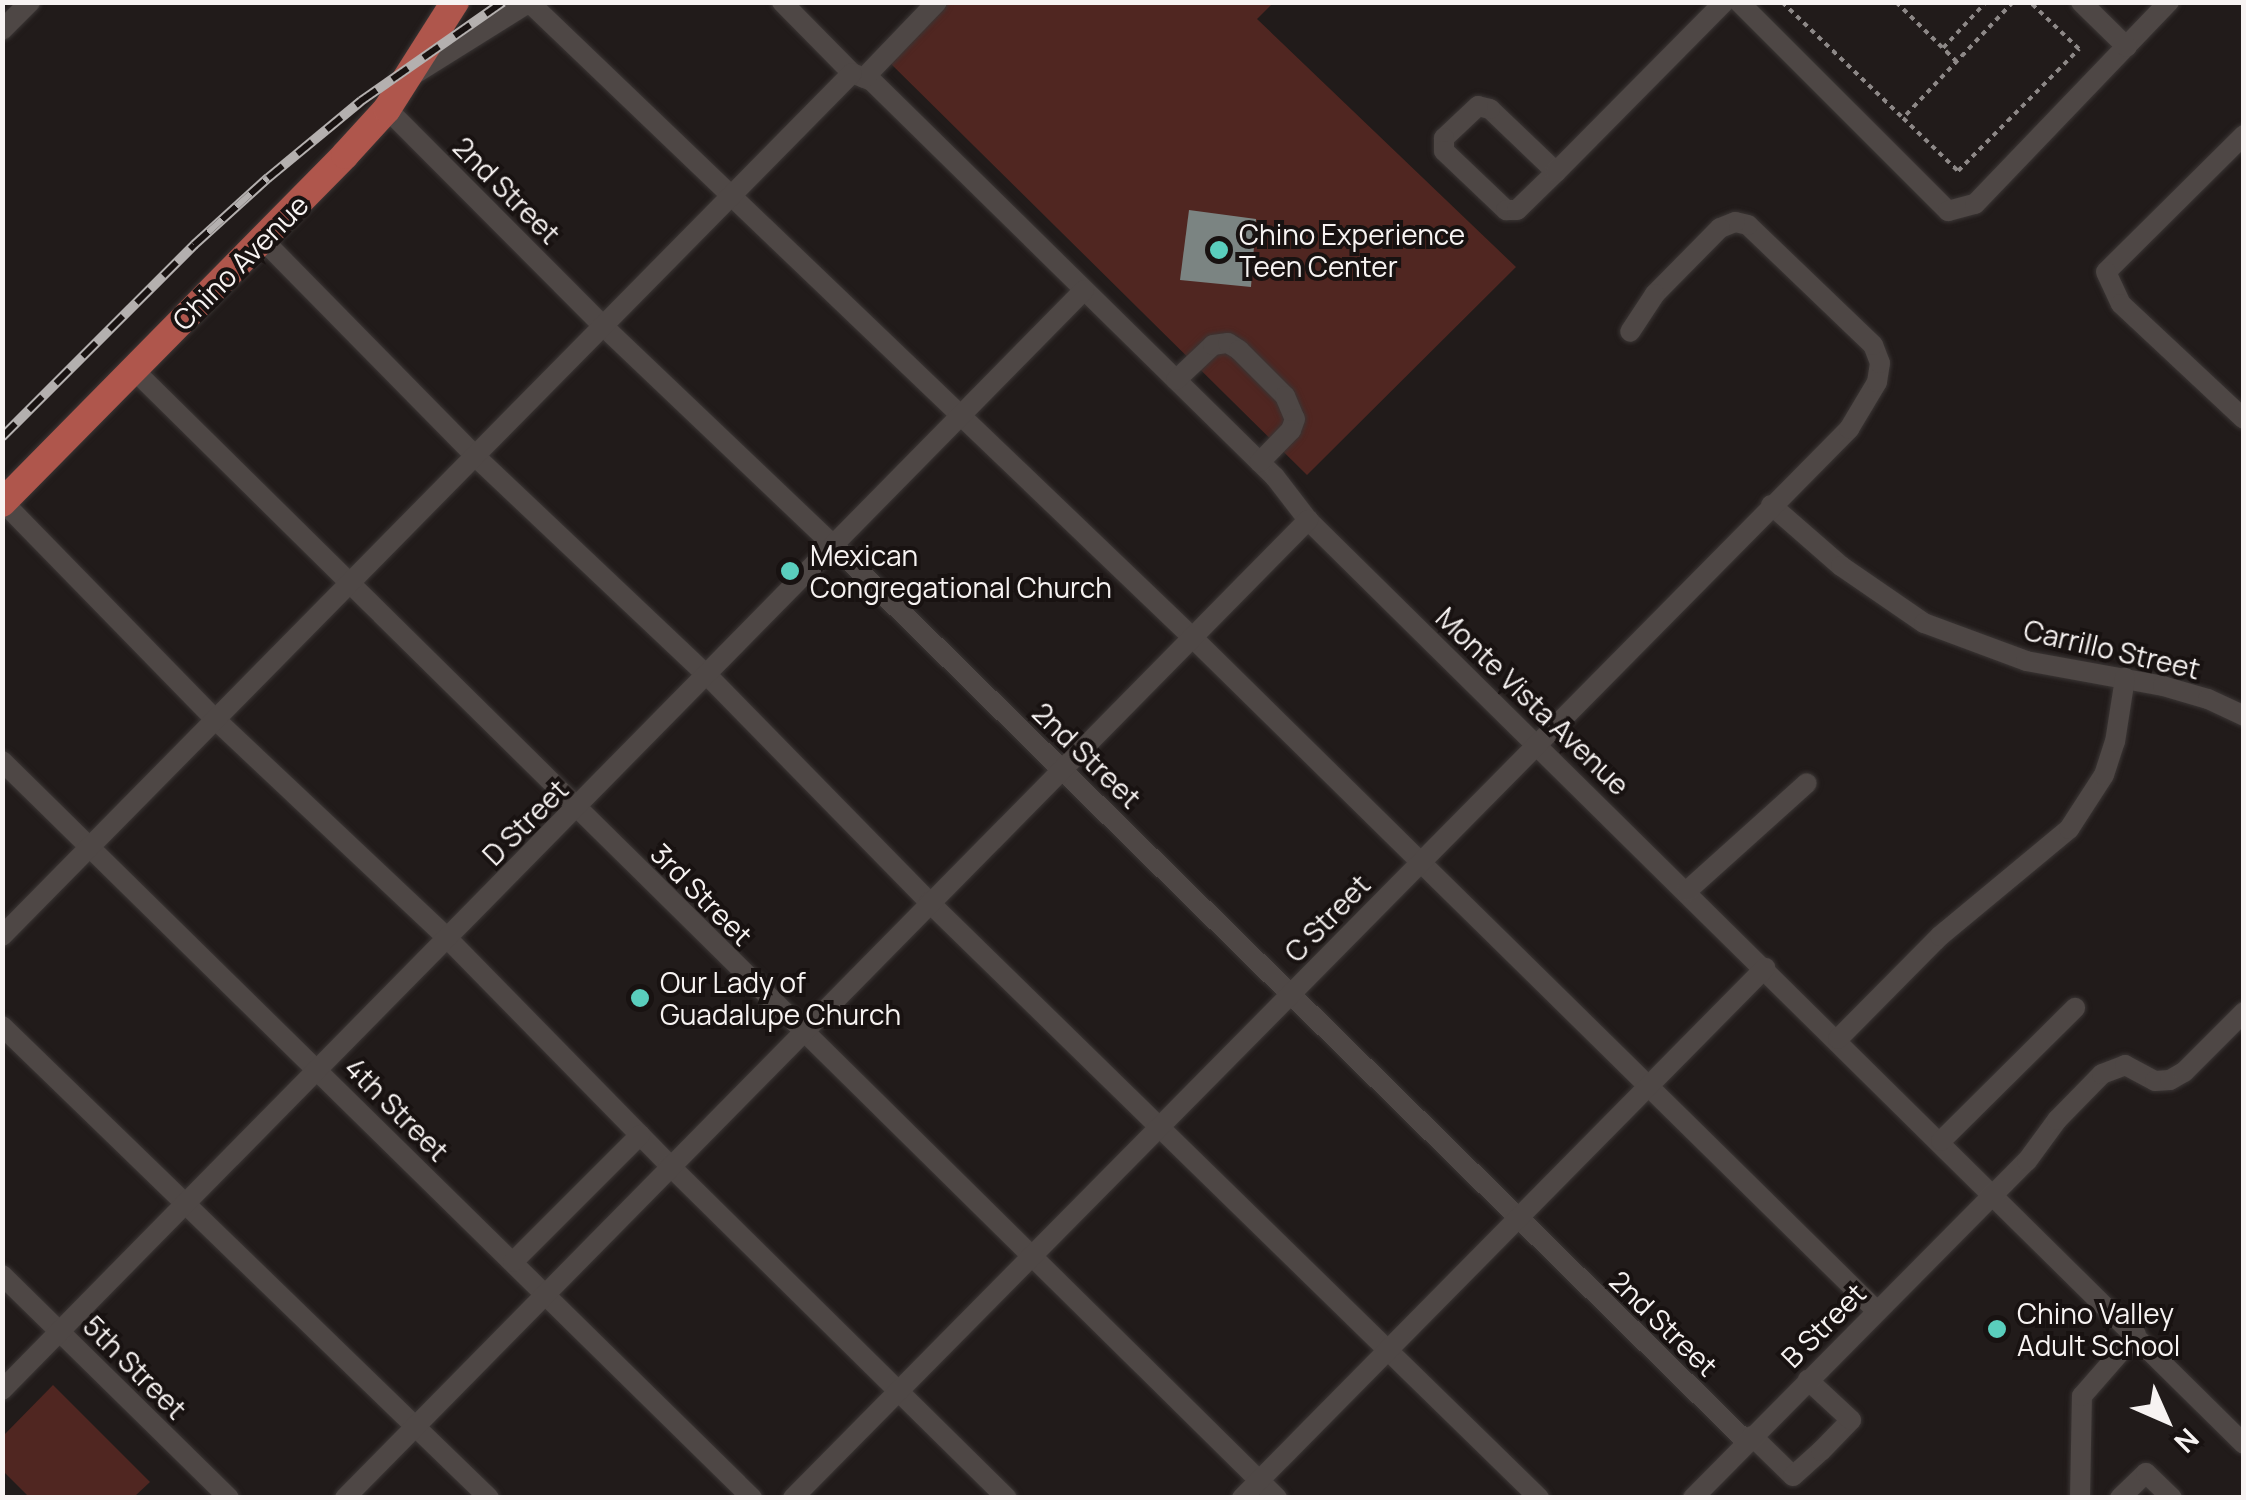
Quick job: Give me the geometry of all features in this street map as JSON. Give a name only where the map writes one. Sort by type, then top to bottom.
[{"type":"main road","name":"Chino Avenue","points":[[3,502],[387,109],[455,2]]},
{"type":"street","points":[[2,30],[30,2]]},
{"type":"street","name":"Monte Vista Avenue","points":[[782,2],[1260,462],[1308,520],[1993,1192],[2244,1444]]},
{"type":"street","points":[[2,936],[730,196],[936,2]]},
{"type":"street","points":[[1556,172],[1490,109],[1478,106],[1444,138],[1444,151],[1506,210],[1517,210],[1556,172],[1724,2]]},
{"type":"street","points":[[1739,2],[1948,211],[1975,204],[2168,2]]},
{"type":"street","points":[[2080,2],[2127,46]]},
{"type":"street","points":[[410,76],[530,3],[1193,638],[1877,1310]]},
{"type":"street","name":"2nd Street","points":[[387,109],[602,326],[835,547],[1519,1219],[1749,1439],[1793,1476],[1851,1420],[1808,1380]]},
{"type":"street","points":[[2244,135],[2106,272],[2121,304],[2244,419]]},
{"type":"street","name":"C Street","points":[[793,1498],[1536,742],[1850,429],[1877,382],[1880,363],[1873,345],[1748,225],[1735,222],[1720,228],[1655,294],[1630,332]]},
{"type":"street","points":[[263,240],[475,456],[708,676],[928,902],[1539,1498]]},
{"type":"street","name":"D Street","points":[[2,1390],[1084,290]]},
{"type":"street","points":[[1176,380],[1213,345],[1228,344],[1239,350],[1285,396],[1296,419],[1291,430],[1260,462]]},
{"type":"street","name":"3rd Street","points":[[134,370],[1277,1498]]},
{"type":"street","points":[[3,502],[216,720],[448,939],[670,1166],[1008,1498]]},
{"type":"street","name":"Carrillo Street","points":[[1771,505],[1841,566],[1924,623],[2026,662],[2125,678],[2208,699],[2244,716]]},
{"type":"street","points":[[345,1498],[1308,520]]},
{"type":"street","points":[[1838,1039],[1940,936],[2069,829],[2104,775],[2115,742],[2125,678]]},
{"type":"street","name":"4th Street","points":[[2,761],[752,1498]]},
{"type":"street","points":[[1687,892],[1807,784]]},
{"type":"street","points":[[1242,1498],[1765,968]]},
{"type":"street","points":[[1941,1141],[2075,1008]]},
{"type":"street","name":"B Street","points":[[1692,1498],[2027,1161],[2057,1120],[2102,1074],[2125,1064],[2155,1081],[2170,1080],[2184,1072],[2244,1012]]},
{"type":"street","points":[[2,1026],[490,1498]]},
{"type":"street","points":[[512,1262],[640,1136]]},
{"type":"street","name":"5th Street","points":[[2,1275],[229,1498]]},
{"type":"street","points":[[2080,1498],[2082,1396],[2136,1334]]},
{"type":"street","points":[[2120,1498],[2146,1472],[2172,1498]]},
{"type":"path","points":[[1782,2],[1958,171],[2078,49],[2030,2]]},
{"type":"path","points":[[1896,2],[1956,62]]},
{"type":"path","points":[[1942,48],[1986,2]]},
{"type":"path","points":[[1903,118],[2013,2]]},
{"type":"shaded area","points":[[944,3],[1273,3],[1257,19],[1516,267],[1307,475],[888,61]]},
{"type":"shaded area","points":[[53,1385],[150,1482],[134,1497],[29,1497],[3,1471],[3,1436]]},
{"type":"building","name":"Chino Experience Teen Center","points":[[1189,210],[1256,219],[1251,287],[1180,280]]},
{"type":"railway","points":[[2,437],[194,245],[268,178],[361,101],[503,2]]},
{"type":"place","name":"Chino Experience Teen Center","points":[[1219,250]]},
{"type":"place","name":"Mexican Congregational Church","points":[[790,571]]},
{"type":"place","name":"Our Lady of Guadalupe Church","points":[[640,998]]},
{"type":"place","name":"Chino Valley Adult School","points":[[1997,1329]]}]
